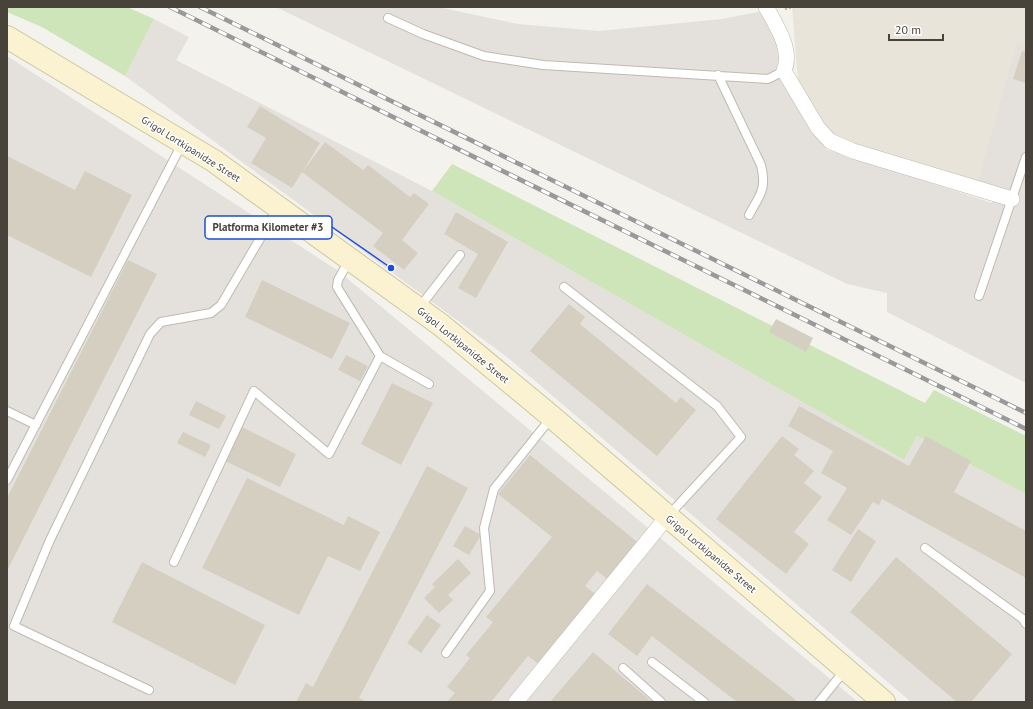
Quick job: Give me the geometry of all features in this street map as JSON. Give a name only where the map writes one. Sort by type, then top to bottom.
[{"type":"street","points":[[766,7],[788,55],[788,63],[784,71],[818,128],[830,141],[853,151],[1012,199]]},
{"type":"street","name":"Grigol Lortkipanidze Street","points":[[7,37],[214,161],[441,325],[552,417],[884,702]]},
{"type":"street","points":[[516,702],[667,517]]},
{"type":"lane","points":[[388,18],[423,34],[484,56],[543,65],[768,79],[784,71]]},
{"type":"lane","points":[[718,75],[761,165],[764,176],[764,188],[749,215]]},
{"type":"lane","points":[[7,480],[183,143]]},
{"type":"lane","points":[[979,296],[1026,157]]},
{"type":"lane","points":[[149,690],[14,626],[50,540],[150,334],[161,322],[211,313],[221,306],[278,208]]},
{"type":"lane","points":[[418,309],[460,254]]},
{"type":"lane","points":[[350,259],[338,280],[338,287],[380,356],[429,384]]},
{"type":"lane","points":[[564,287],[717,406],[741,437],[667,517]]},
{"type":"lane","points":[[174,562],[254,391],[329,454],[380,356]]},
{"type":"lane","points":[[7,411],[36,425]]},
{"type":"lane","points":[[446,652],[490,591],[484,528],[494,489],[552,417]]},
{"type":"lane","points":[[925,548],[1023,619],[1026,624]]},
{"type":"lane","points":[[652,662],[704,702]]},
{"type":"lane","points":[[623,668],[661,702]]},
{"type":"lane","points":[[819,702],[845,669]]},
{"type":"shaded area","points":[[276,7],[438,7],[518,24],[599,31],[722,19],[763,11],[782,49],[778,66],[826,149],[992,203],[995,187],[977,182],[1017,42],[1026,46],[1026,383],[887,312],[887,293],[847,284]]},
{"type":"shaded area","points":[[792,7],[1026,7],[1026,46],[1017,43],[977,182],[840,139],[827,128],[798,82]]},
{"type":"shaded area","points":[[154,19],[189,37],[176,60],[432,191],[904,460],[917,436],[1026,494],[1026,702],[911,702],[507,357],[125,76]]},
{"type":"shaded area","points":[[7,56],[337,270],[858,702],[7,702]]},
{"type":"green space","points":[[7,7],[127,7],[154,19],[125,76],[42,27],[7,12]]},
{"type":"green space","points":[[452,164],[925,403],[934,390],[1026,436],[1026,494],[917,436],[904,460],[432,191]]},
{"type":"building","points":[[1022,51],[1026,52],[1026,83],[1013,79]]},
{"type":"building","points":[[260,106],[320,143],[303,171],[325,142],[363,170],[368,165],[410,197],[414,193],[429,204],[402,240],[418,253],[404,270],[373,246],[383,233],[302,172],[292,188],[251,163],[266,138],[247,127]]},
{"type":"building","points":[[7,156],[75,190],[85,171],[132,195],[91,277],[7,235]]},
{"type":"building","points":[[456,212],[508,242],[476,298],[458,288],[478,254],[444,234]]},
{"type":"building","points":[[128,260],[157,274],[7,571],[7,498]]},
{"type":"building","points":[[262,280],[350,323],[332,359],[245,317]]},
{"type":"building","points":[[569,304],[585,317],[580,324],[676,403],[681,397],[696,410],[657,456],[530,351]]},
{"type":"building","points":[[776,319],[813,338],[806,352],[769,332]]},
{"type":"building","points":[[346,355],[368,366],[360,381],[338,370]]},
{"type":"building","points":[[392,383],[433,403],[401,465],[361,444]]},
{"type":"building","points":[[196,401],[226,416],[219,429],[189,415]]},
{"type":"building","points":[[799,406],[909,466],[926,436],[971,461],[954,492],[1026,531],[1026,578],[882,499],[879,505],[873,502],[851,535],[827,520],[847,488],[821,473],[833,451],[788,426]]},
{"type":"building","points":[[242,427],[296,454],[280,487],[225,461]]},
{"type":"building","points":[[183,432],[211,445],[205,457],[177,443]]},
{"type":"building","points":[[782,436],[799,449],[794,455],[814,471],[804,483],[822,497],[794,532],[809,544],[786,574],[716,519]]},
{"type":"building","points":[[530,455],[646,549],[616,586],[597,571],[585,586],[599,597],[543,667],[528,656],[491,702],[447,702],[455,693],[447,687],[470,658],[466,655],[493,622],[486,617],[552,537],[498,494]]},
{"type":"building","points":[[427,466],[468,488],[359,698],[367,702],[296,702],[306,683],[313,687]]},
{"type":"building","points":[[247,478],[344,525],[348,516],[380,532],[360,571],[328,556],[299,615],[202,568]]},
{"type":"building","points":[[465,526],[481,535],[469,555],[453,546]]},
{"type":"building","points":[[858,529],[876,541],[851,582],[832,570]]},
{"type":"building","points":[[896,557],[1012,654],[971,702],[957,702],[850,612]]},
{"type":"building","points":[[458,559],[471,573],[448,595],[453,600],[439,613],[424,598],[435,587],[432,584]]},
{"type":"building","points":[[142,562],[265,625],[235,685],[112,622]]},
{"type":"building","points":[[647,584],[796,700],[795,702],[737,702],[652,636],[637,656],[608,634]]},
{"type":"building","points":[[427,615],[441,625],[421,653],[407,643]]},
{"type":"building","points":[[593,652],[652,702],[550,702]]},
{"type":"railway","points":[[170,7],[1026,429]]},
{"type":"railway","points":[[200,7],[1026,413]]},
{"type":"place","name":"Platforma Kilometer #3","points":[[391,268]]}]
